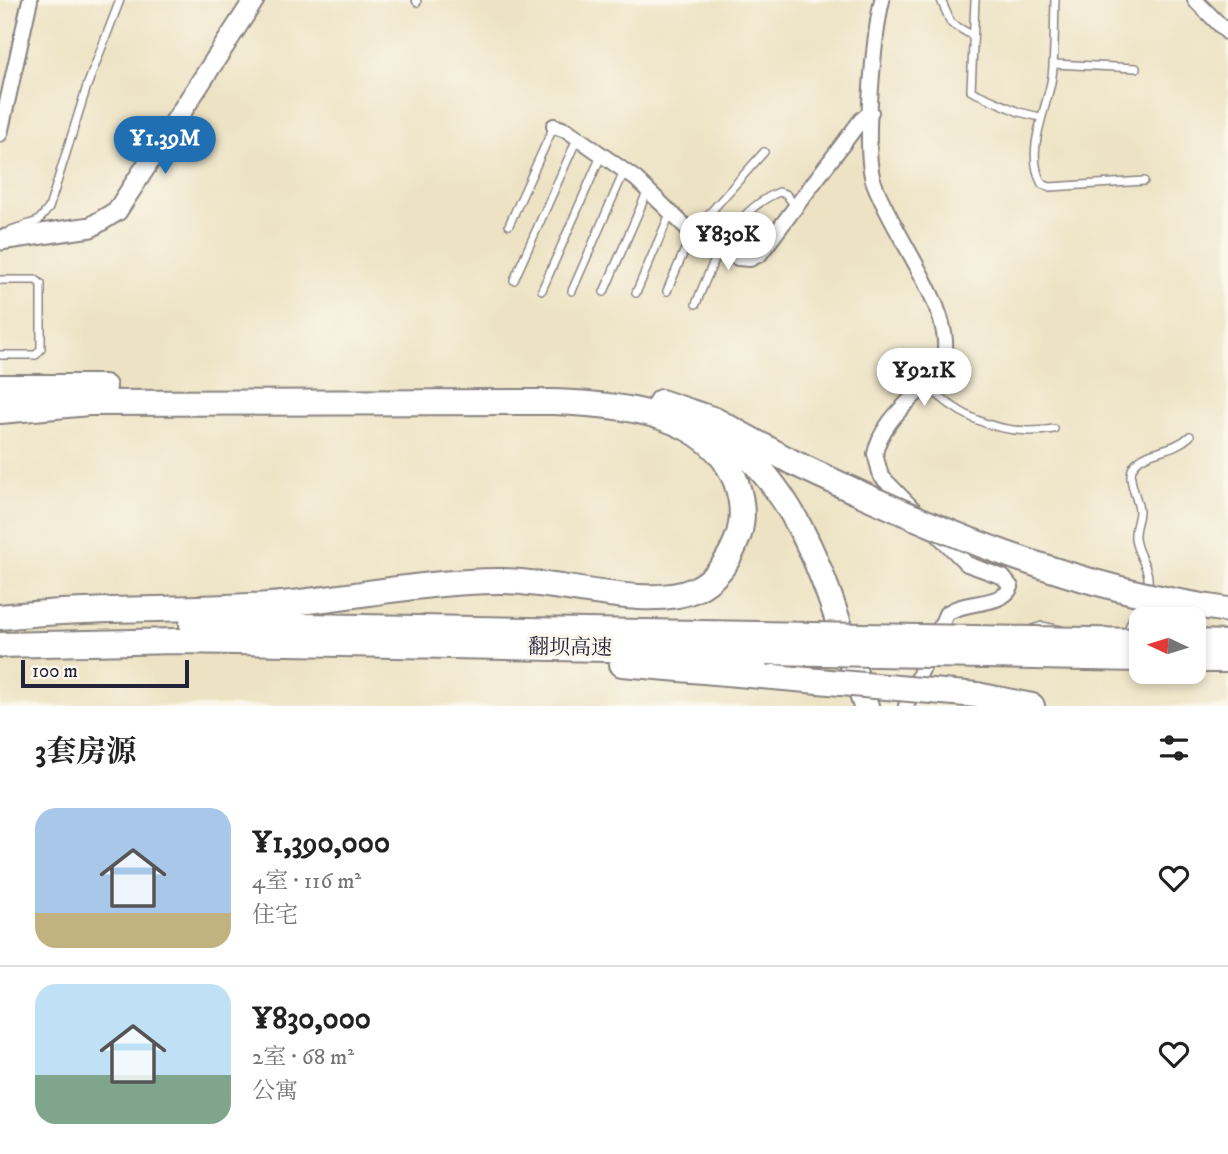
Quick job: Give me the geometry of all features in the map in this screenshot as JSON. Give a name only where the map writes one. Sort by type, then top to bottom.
[{"type":"highway","points":[[0,387],[583,388],[642,396],[715,420],[792,462],[914,519],[1032,565],[1156,597],[1228,610]]},
{"type":"highway","points":[[0,411],[89,403],[582,403],[635,410],[684,427],[706,440],[746,472],[775,511],[798,558],[850,706]]},
{"type":"highway","points":[[669,405],[694,416],[737,446],[757,464],[789,505],[812,552],[866,706]]},
{"type":"highway","points":[[0,617],[279,604],[473,581],[531,582],[648,597],[677,595],[706,583],[719,572],[729,559],[740,528],[742,511],[735,479],[718,451],[706,440]]},
{"type":"highway","name":"翻坝高速","points":[[0,622],[762,643],[1129,658]]},
{"type":"highway","name":"翻坝高速","points":[[0,645],[177,641],[412,645],[1129,641]]},
{"type":"highway","points":[[1206,642],[1228,643]]},
{"type":"highway","points":[[412,645],[977,695],[1032,706]]},
{"type":"highway","points":[[1206,660],[1228,660]]},
{"type":"street","points":[[0,134],[30,0]]},
{"type":"street","points":[[0,239],[91,227],[117,211],[254,0]]},
{"type":"street","points":[[882,0],[876,42],[869,145],[874,181],[944,331],[943,362],[926,384],[907,400],[883,432],[875,454],[877,470],[967,564],[982,572],[1003,577],[1011,587],[1002,597],[951,609],[938,626],[906,706]]},
{"type":"street","points":[[1195,0],[1228,33]]},
{"type":"street","points":[[554,126],[577,138],[648,190],[670,215],[692,233],[738,258],[755,257],[861,120],[871,112]]},
{"type":"lane","points":[[0,239],[11,230],[38,220],[49,208],[83,97],[120,0]]},
{"type":"lane","points":[[941,0],[951,23],[973,36]]},
{"type":"lane","points":[[975,0],[971,91],[1018,112],[1040,117]]},
{"type":"lane","points":[[1055,0],[1053,64],[1040,117],[1038,177],[1042,184],[1050,187],[1144,181]]},
{"type":"lane","points":[[1053,64],[1136,68]]},
{"type":"lane","points":[[509,225],[554,126]]},
{"type":"lane","points":[[514,280],[577,138]]},
{"type":"lane","points":[[667,291],[692,233],[764,152]]},
{"type":"lane","points":[[542,290],[601,156]]},
{"type":"lane","points":[[572,291],[624,172]]},
{"type":"lane","points":[[604,292],[648,190]]},
{"type":"lane","points":[[695,304],[719,247],[761,199],[779,192],[786,194],[796,206]]},
{"type":"lane","points":[[636,293],[670,215]]},
{"type":"lane","points":[[0,280],[36,280],[41,285],[41,349],[36,355],[0,355]]},
{"type":"lane","points":[[926,384],[952,408],[1007,430],[1028,433],[1054,429]]},
{"type":"lane","points":[[938,626],[960,632],[1006,632],[1056,627],[1065,632],[1091,661],[1112,667],[1120,664],[1125,657],[1131,617],[1148,587],[1146,567],[1135,542],[1139,515],[1130,478],[1133,468],[1138,460],[1170,450],[1191,436]]}]
